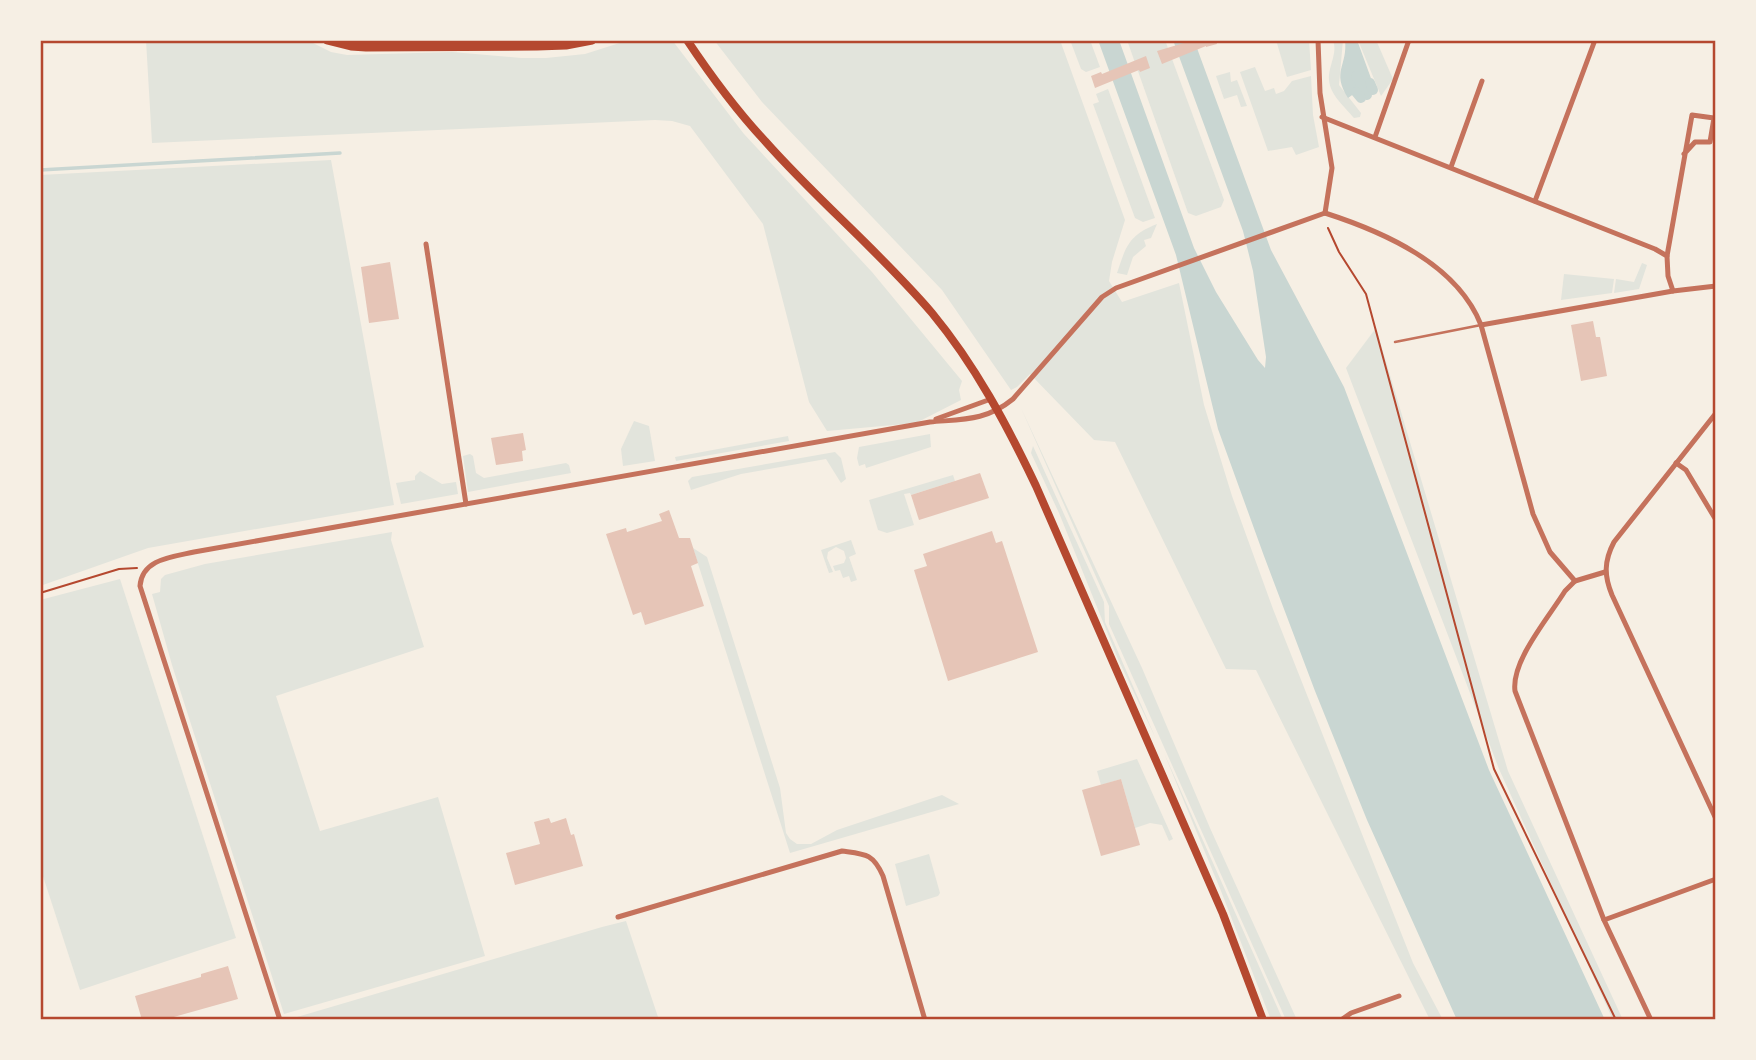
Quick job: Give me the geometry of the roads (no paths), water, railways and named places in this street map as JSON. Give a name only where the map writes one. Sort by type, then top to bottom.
[{"type":"highway","points":[[327,40],[351,47],[537,46],[566,45],[592,40]]},
{"type":"main road","points":[[687,40],[724,93],[766,142],[931,312],[962,353],[991,399],[1036,486],[1192,842],[1223,914],[1263,1020]]},
{"type":"street","points":[[1318,40],[1322,117],[1332,168],[1325,213]]},
{"type":"street","points":[[1375,137],[1409,40]]},
{"type":"street","points":[[1535,201],[1595,40]]},
{"type":"street","points":[[1451,167],[1482,80]]},
{"type":"street","points":[[1673,291],[1668,275],[1667,256],[1684,154],[1692,115],[1714,118],[1710,142],[1695,142],[1684,154]]},
{"type":"street","points":[[1322,117],[1667,256]]},
{"type":"street","points":[[280,1020],[140,586],[142,572],[148,566],[164,559],[930,422],[975,418],[998,411],[1019,393],[1102,297],[1115,288],[1325,213],[1399,243],[1423,257],[1469,299],[1481,325],[1533,514],[1550,552],[1575,581]]},
{"type":"street","points":[[426,244],[466,504]]},
{"type":"street","points":[[1481,325],[1673,291],[1716,286]]},
{"type":"street","points":[[930,422],[991,399]]},
{"type":"street","points":[[1716,413],[1614,542],[1606,560],[1605,572],[1615,602],[1716,819]]},
{"type":"street","points":[[1676,463],[1686,470],[1716,520]]},
{"type":"street","points":[[1605,572],[1575,581],[1565,591],[1518,664],[1513,682],[1604,920],[1651,1020]]},
{"type":"street","points":[[618,917],[842,851],[868,855],[878,865],[883,876],[925,1020]]},
{"type":"street","points":[[1604,920],[1716,879]]},
{"type":"street","points":[[1341,1020],[1350,1013],[1399,996]]},
{"type":"lane","points":[[1395,342],[1481,325]]},
{"type":"waterway","points":[[1356,76],[1367,95]]},
{"type":"waterway","points":[[1370,83],[1373,90]]},
{"type":"waterway","points":[[1356,92],[1361,98]]},
{"type":"waterway","points":[[40,170],[340,153]]}]
